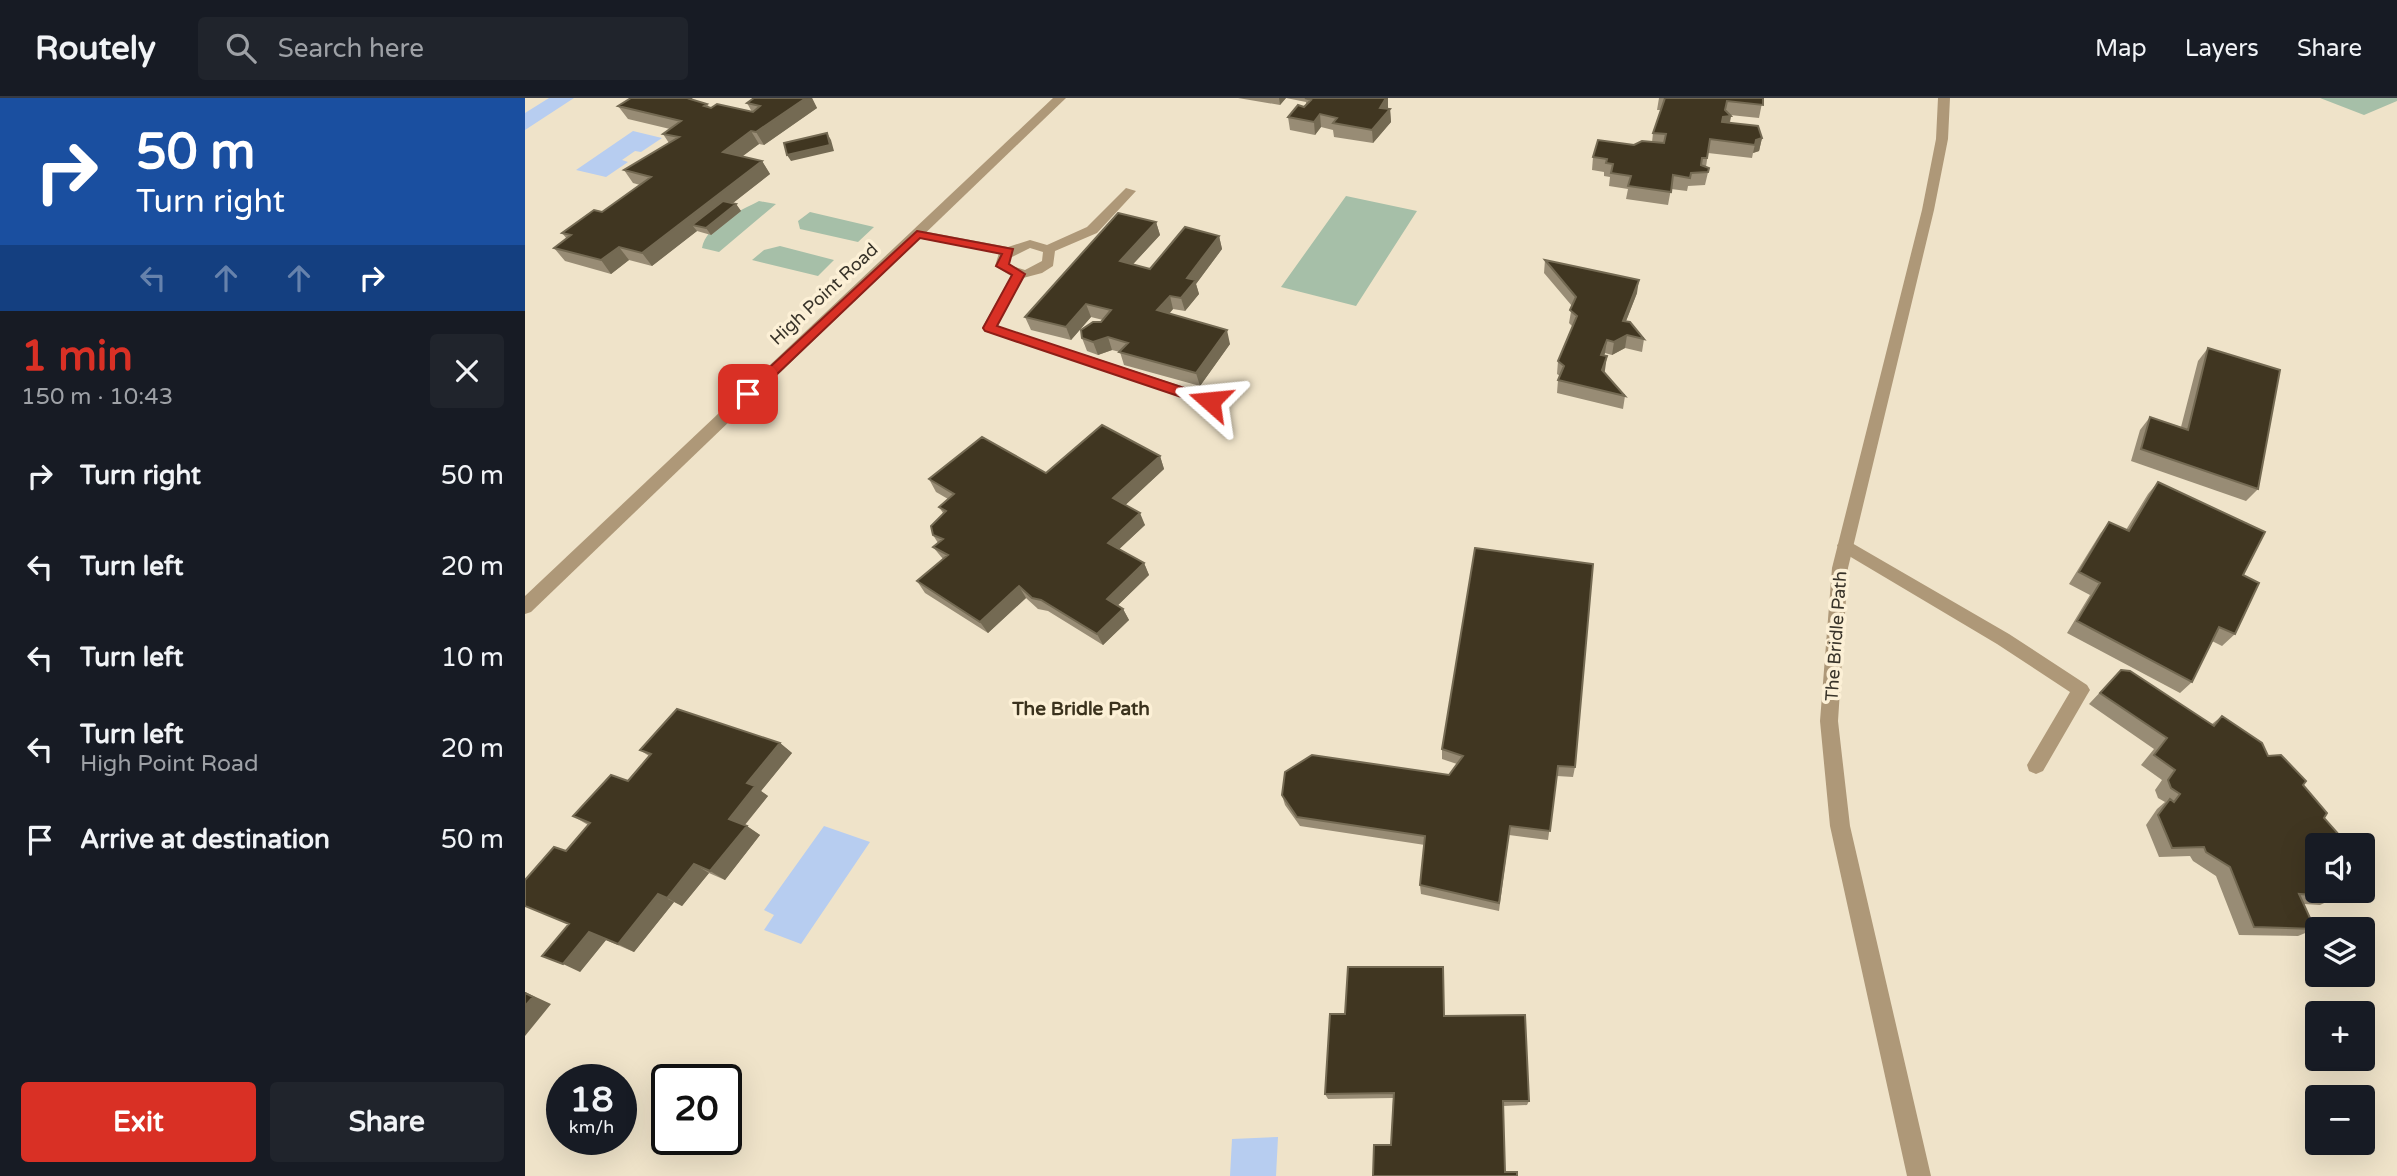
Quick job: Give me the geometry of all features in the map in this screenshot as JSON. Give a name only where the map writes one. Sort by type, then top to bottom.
[{"type":"street","name":"High Point Road","points":[[525,607],[1060,98]]},
{"type":"street","name":"The Bridle Path","points":[[1919,1176],[1840,826],[1829,721],[1840,568],[1928,210],[1942,139],[1944,98]]},
{"type":"street","points":[[917,234],[1009,251],[1030,244],[1048,249],[1092,230],[1130,191]]},
{"type":"street","points":[[1009,251],[1002,266],[1019,274],[1043,268],[1050,258],[1048,249]]},
{"type":"street","points":[[1019,274],[989,328],[1210,401]]},
{"type":"street","points":[[1845,545],[2003,639],[2081,690],[2036,765]]},
{"type":"green space","points":[[2320,98],[2397,98],[2397,101],[2364,115]]},
{"type":"green space","points":[[1346,196],[1417,211],[1356,306],[1281,287]]},
{"type":"green space","points":[[759,201],[776,204],[719,252],[702,248],[710,232],[717,226]]},
{"type":"green space","points":[[810,212],[874,227],[858,242],[800,229],[798,221]]},
{"type":"green space","points":[[780,246],[834,260],[818,276],[752,260],[764,250]]},
{"type":"water","points":[[549,98],[574,98],[525,130],[525,113]]},
{"type":"water","points":[[633,131],[662,138],[641,152],[635,151],[622,160],[628,162],[606,177],[576,170]]},
{"type":"water","points":[[824,826],[870,842],[801,944],[764,930],[774,915],[764,910]]},
{"type":"water","points":[[1278,1137],[1276,1176],[1230,1176],[1232,1139]]},
{"type":"building","points":[[631,98],[692,98],[690,99],[707,104],[704,106],[711,108],[717,104],[753,112],[760,106],[747,103],[754,98],[806,98],[756,132],[751,131],[723,152],[762,161],[642,253],[619,247],[601,260],[554,248],[571,235],[562,233],[594,210],[602,212],[651,177],[624,170],[679,137],[663,134],[681,121],[618,106]]},
{"type":"building","points":[[1305,98],[1386,98],[1380,108],[1390,109],[1372,130],[1333,123],[1337,118],[1320,114],[1314,122],[1288,117],[1298,105],[1304,107],[1311,100]]},
{"type":"building","points":[[1665,98],[1763,98],[1763,105],[1727,101],[1725,110],[1731,116],[1723,117],[1722,122],[1758,126],[1762,138],[1756,140],[1755,145],[1710,139],[1707,158],[1702,158],[1701,165],[1709,168],[1708,172],[1691,173],[1690,178],[1673,175],[1671,192],[1628,186],[1631,176],[1611,173],[1613,164],[1606,163],[1607,159],[1593,157],[1598,140],[1634,145],[1642,141],[1664,143],[1666,134],[1653,133]]},
{"type":"building","points":[[827,133],[830,145],[787,155],[784,143]]},
{"type":"building","points":[[723,201],[736,204],[706,228],[692,225]]},
{"type":"building","points":[[1118,213],[1156,222],[1120,261],[1150,269],[1185,227],[1219,236],[1187,278],[1196,280],[1181,298],[1170,296],[1157,310],[1227,330],[1196,373],[1119,352],[1128,343],[1108,337],[1093,342],[1082,338],[1081,330],[1093,322],[1101,322],[1111,310],[1086,304],[1066,327],[1025,317]]},
{"type":"building","points":[[1545,260],[1639,280],[1623,321],[1630,322],[1644,339],[1627,335],[1614,342],[1607,340],[1601,355],[1607,356],[1602,370],[1625,396],[1558,380],[1564,366],[1558,361],[1577,316],[1570,310],[1576,297]]},
{"type":"building","points":[[2208,348],[2280,370],[2258,489],[2141,449],[2150,417],[2188,430]]},
{"type":"building","points":[[1102,425],[1160,456],[1113,498],[1140,513],[1108,543],[1144,563],[1107,599],[1123,609],[1097,634],[1041,600],[1032,598],[1019,586],[980,622],[917,581],[948,555],[933,547],[943,539],[933,535],[931,526],[946,511],[939,507],[954,494],[929,479],[982,437],[1046,473]]},
{"type":"building","points":[[2158,482],[2265,532],[2243,575],[2259,583],[2235,634],[2219,627],[2192,682],[2077,621],[2100,583],[2079,572],[2109,522],[2129,531]]},
{"type":"building","points":[[1475,548],[1593,564],[1575,767],[1558,766],[1550,831],[1510,826],[1499,903],[1420,885],[1425,836],[1297,817],[1282,795],[1285,772],[1312,755],[1449,775],[1463,756],[1442,749]]},
{"type":"building","points":[[2121,670],[2130,671],[2214,726],[2222,716],[2262,743],[2268,756],[2281,755],[2306,781],[2303,785],[2327,813],[2324,818],[2337,833],[2305,833],[2305,894],[2299,894],[2310,917],[2305,917],[2305,929],[2254,927],[2230,867],[2206,852],[2204,847],[2172,848],[2158,815],[2170,799],[2174,802],[2180,794],[2171,788],[2168,780],[2175,770],[2154,755],[2167,738],[2100,693]]},
{"type":"building","points":[[677,709],[780,743],[747,783],[755,786],[729,819],[747,826],[710,871],[694,864],[667,898],[658,894],[618,944],[589,932],[563,964],[542,956],[569,924],[525,906],[525,880],[554,847],[566,851],[590,823],[573,816],[611,775],[628,781],[651,754],[640,750]]},
{"type":"building","points":[[1348,967],[1443,967],[1444,1016],[1525,1015],[1529,1101],[1503,1101],[1505,1172],[1517,1172],[1517,1176],[1373,1176],[1374,1145],[1391,1145],[1394,1093],[1325,1094],[1330,1014],[1345,1014]]},
{"type":"building","points":[[525,993],[533,997],[525,1006]]},
{"type":"district","name":"The Bridle Path","points":[[1081,709]]},
{"type":"route","points":[[748,394],[917,234],[1009,251],[1004,256],[1002,266],[1011,273],[1019,274],[989,328],[1210,401]]}]
